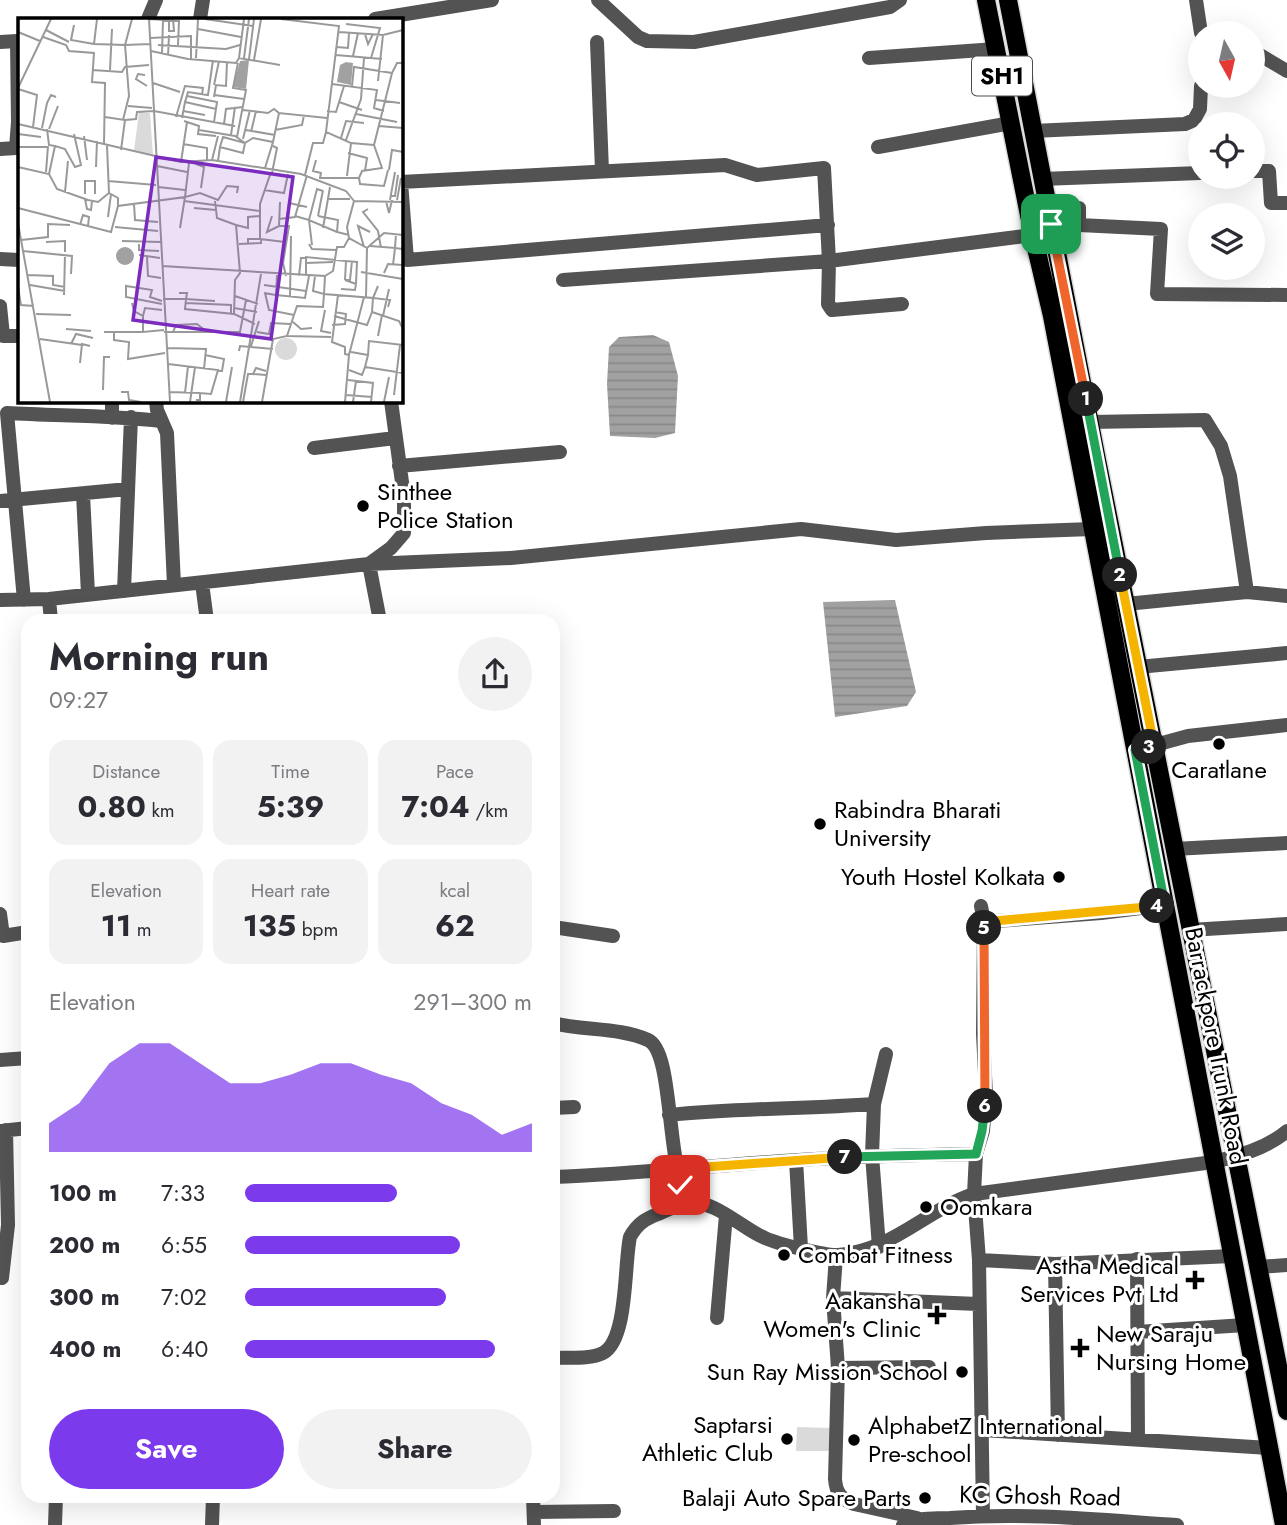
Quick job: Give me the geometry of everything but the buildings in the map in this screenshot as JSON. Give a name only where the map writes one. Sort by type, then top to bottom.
[{"type":"main road","name":"Barrackpore Trunk Road","points":[[986,0],[1052,316],[1284,1525]]},
{"type":"main road","name":"Barrackpore Trunk Road","points":[[1008,0],[1287,1411]]},
{"type":"street","points":[[148,18],[156,0]]},
{"type":"street","points":[[200,18],[203,0]]},
{"type":"street","points":[[381,18],[492,0]]},
{"type":"street","points":[[598,0],[638,37],[648,41],[694,42],[890,7],[900,0]]},
{"type":"street","points":[[1196,0],[1199,21]]},
{"type":"street","points":[[0,42],[18,41],[17,148],[0,149]]},
{"type":"street","points":[[597,42],[602,171]]},
{"type":"street","points":[[869,58],[996,49]]},
{"type":"street","points":[[1265,58],[1287,71]]},
{"type":"street","points":[[1033,131],[1185,124],[1194,120],[1200,109],[1200,98]]},
{"type":"street","points":[[878,147],[1012,123]]},
{"type":"street","points":[[402,182],[725,165],[757,175],[824,168],[829,309],[902,304]]},
{"type":"street","points":[[1265,171],[1269,171],[1271,203],[1287,203]]},
{"type":"street","points":[[1042,179],[1188,173]]},
{"type":"street","points":[[402,195],[407,260],[828,225]]},
{"type":"street","points":[[563,280],[829,261],[1033,235],[1049,215],[1079,208],[1079,225],[1161,229],[1157,294],[1287,295]]},
{"type":"street","points":[[0,259],[18,260]]},
{"type":"street","points":[[0,306],[3,336],[18,336]]},
{"type":"street","points":[[112,402],[112,418]]},
{"type":"street","points":[[156,402],[167,433],[173,585]]},
{"type":"street","points":[[369,564],[391,548],[404,533],[404,497],[391,402]]},
{"type":"street","points":[[24,600],[16,500],[4,413],[131,417],[161,421]]},
{"type":"street","points":[[124,591],[131,417]]},
{"type":"street","points":[[1090,422],[1205,420],[1221,446],[1230,476],[1247,592]]},
{"type":"street","points":[[314,448],[395,438]]},
{"type":"street","points":[[399,466],[560,452]]},
{"type":"street","points":[[0,501],[128,489]]},
{"type":"street","points":[[83,494],[88,594]]},
{"type":"street","points":[[0,600],[50,599],[369,564],[511,558],[801,529],[896,540],[1092,529]]},
{"type":"street","points":[[369,564],[379,614]]},
{"type":"street","points":[[202,583],[206,614]]},
{"type":"street","points":[[1126,604],[1247,592],[1287,596]]},
{"type":"street","points":[[50,599],[51,614]]},
{"type":"street","points":[[1138,667],[1287,653]]},
{"type":"street","points":[[1135,750],[1188,736],[1287,724]]},
{"type":"street","points":[[1174,849],[1287,843]]},
{"type":"street","points":[[984,922],[1165,905]]},
{"type":"street","points":[[981,906],[984,922],[983,1034],[986,1095],[976,1154],[974,1194],[979,1261],[983,1515]]},
{"type":"street","points":[[0,914],[3,936],[21,933]]},
{"type":"street","points":[[1190,930],[1287,924]]},
{"type":"street","points":[[560,928],[612,936]]},
{"type":"street","points":[[560,1024],[627,1035],[652,1042],[660,1053],[677,1169],[683,1194],[690,1202],[726,1214],[766,1239],[836,1256],[879,1247],[922,1220],[974,1194],[1213,1162],[1236,1157],[1275,1141],[1287,1131]]},
{"type":"street","points":[[879,1247],[872,1155],[874,1104],[886,1054]]},
{"type":"street","points":[[0,1060],[21,1058]]},
{"type":"street","points":[[669,1115],[874,1104]]},
{"type":"street","points":[[560,1108],[573,1107]]},
{"type":"street","points":[[0,1277],[2,1278],[8,1225],[3,1131],[21,1129]]},
{"type":"street","points":[[560,1177],[630,1175],[677,1169],[872,1155],[976,1154]]},
{"type":"street","points":[[796,1160],[801,1248]]},
{"type":"street","points":[[560,1358],[596,1355],[614,1344],[619,1329],[629,1242],[633,1232],[643,1221],[690,1202]]},
{"type":"street","points":[[717,1318],[726,1214]]},
{"type":"street","points":[[836,1256],[833,1298],[838,1368],[835,1479],[838,1493],[855,1504],[917,1518]]},
{"type":"street","points":[[979,1261],[1055,1264],[1232,1256]]},
{"type":"street","points":[[1137,1259],[1138,1440]]},
{"type":"street","points":[[1055,1264],[1058,1435]]},
{"type":"street","points":[[1258,1266],[1287,1265]]},
{"type":"street","points":[[833,1298],[978,1304]]},
{"type":"street","points":[[1137,1332],[1245,1325]]},
{"type":"street","points":[[838,1368],[929,1367]]},
{"type":"street","points":[[983,1430],[1269,1448]]},
{"type":"street","points":[[55,1525],[56,1503]]},
{"type":"street","points":[[212,1525],[213,1503]]},
{"type":"street","points":[[534,1518],[614,1511]]},
{"type":"street","name":"KC Ghosh Road","points":[[903,1525],[917,1518],[983,1515],[1168,1525]]},
{"type":"shaded area","points":[[653,335],[669,342],[678,376],[675,433],[655,438],[610,436],[607,384],[609,347],[619,337]]},
{"type":"shaded area","points":[[895,600],[916,692],[907,706],[835,717],[823,602]]},
{"type":"shaded area","points":[[797,1427],[831,1428],[833,1451],[796,1451]]},
{"type":"place","name":"Sinthee Police Station","points":[[363,506]]},
{"type":"place","name":"Caratlane","points":[[1219,744]]},
{"type":"place","name":"Rabindra Bharati University","points":[[820,824]]},
{"type":"place","name":"Youth Hostel Kolkata","points":[[1059,877]]},
{"type":"place","name":"Oomkara","points":[[926,1207]]},
{"type":"place","name":"Combat Fitness","points":[[784,1255]]},
{"type":"place","name":"Astha Medical Services Pvt Ltd","points":[[1195,1280]]},
{"type":"place","name":"Aakansha Women's Clinic","points":[[937,1315]]},
{"type":"place","name":"New Saraju Nursing Home","points":[[1080,1348]]},
{"type":"place","name":"Sun Ray Mission School","points":[[962,1372]]},
{"type":"place","name":"Saptarsi Athletic Club","points":[[787,1439]]},
{"type":"place","name":"AlphabetZ International Pre-school","points":[[854,1440]]},
{"type":"place","name":"Balaji Auto Spare Parts","points":[[925,1498]]},
{"type":"route","points":[[680,1185],[677,1169],[872,1155],[976,1154],[980,1144],[986,1095],[983,1034],[984,922],[1165,905],[1135,750],[1154,745],[1051,224]]}]
